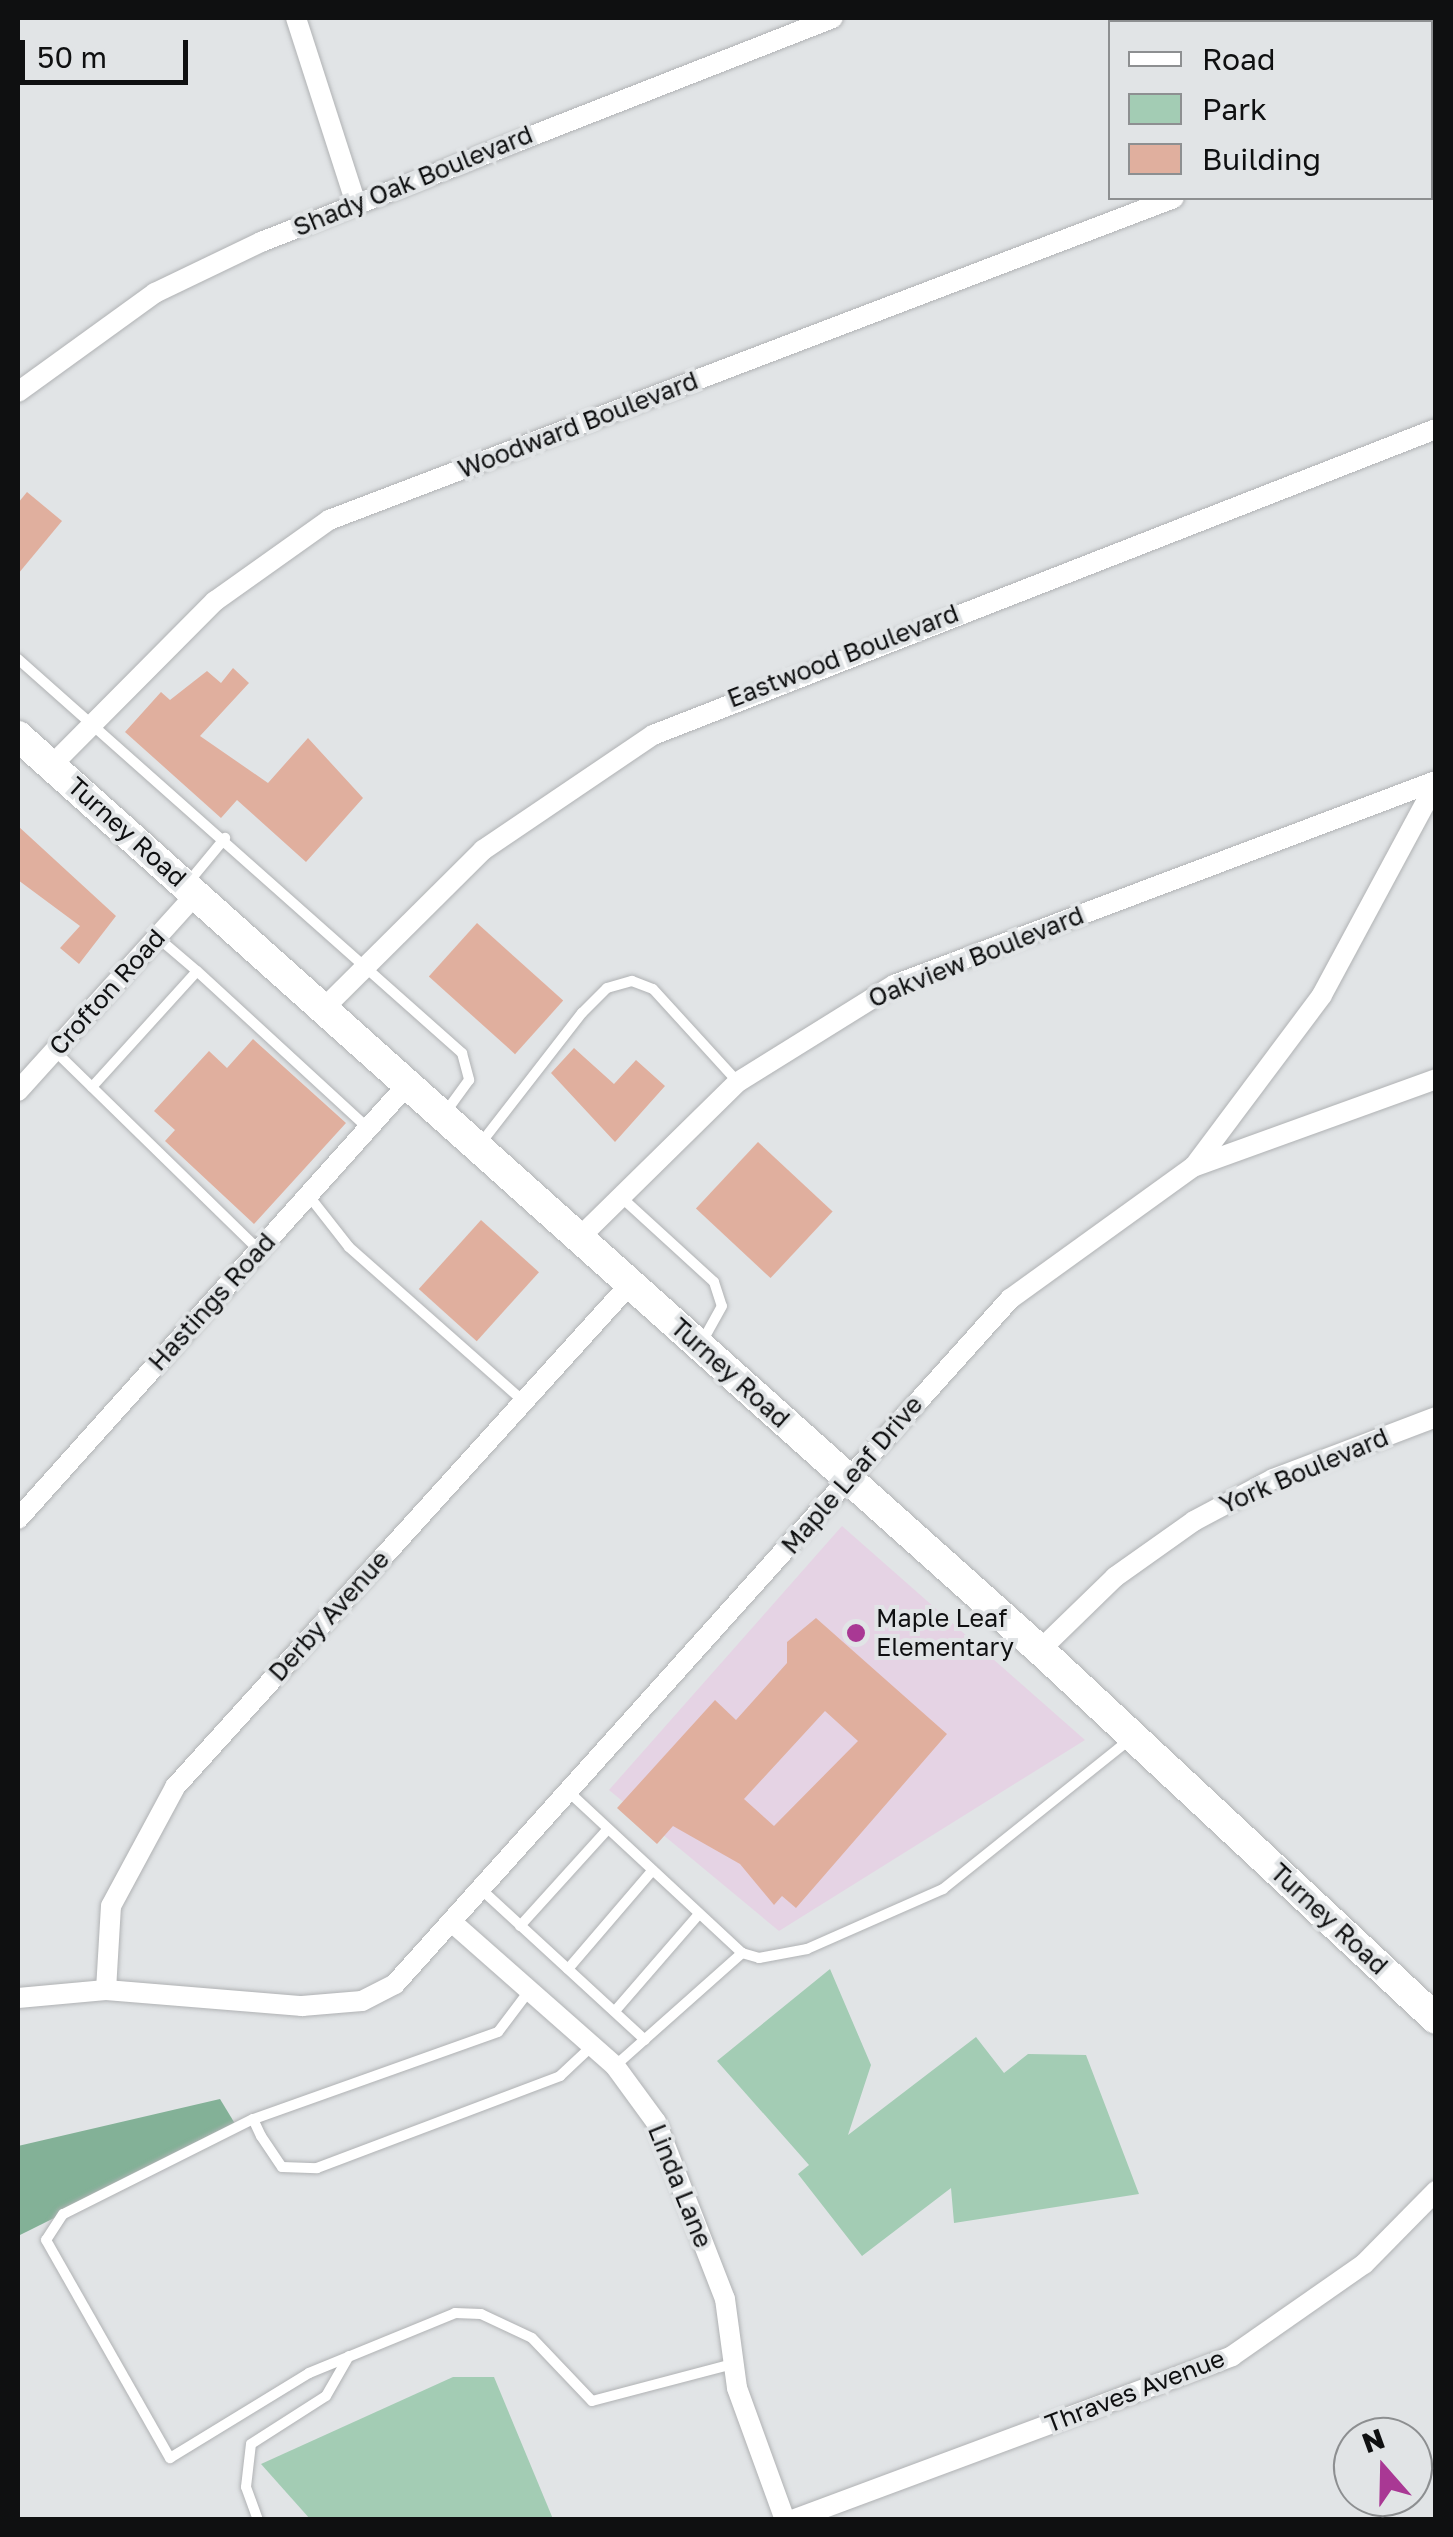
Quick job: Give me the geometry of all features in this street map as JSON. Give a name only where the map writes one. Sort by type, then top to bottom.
[{"type":"main road","name":"Turney Road","points":[[18,736],[1040,1650],[1436,2019]]},
{"type":"street","points":[[296,18],[355,201]]},
{"type":"street","name":"Shady Oak Boulevard","points":[[18,392],[155,293],[355,201],[834,18]]},
{"type":"street","name":"Woodward Boulevard","points":[[52,765],[215,601],[329,520],[1169,200]]},
{"type":"street","name":"Eastwood Boulevard","points":[[324,1008],[483,850],[653,735],[1436,429]]},
{"type":"street","points":[[1193,1166],[1322,996],[1436,782]]},
{"type":"street","name":"Oakview Boulevard","points":[[580,1238],[738,1082],[894,985],[1436,782]]},
{"type":"street","name":"Crofton Road","points":[[18,1091],[157,937],[192,889]]},
{"type":"street","name":"Maple Leaf Drive","points":[[106,1990],[302,2006],[362,2001],[395,1984],[571,1794],[1010,1300],[1193,1166],[1436,1079]]},
{"type":"street","name":"Hastings Road","points":[[18,1519],[407,1085]]},
{"type":"street","name":"Derby Avenue","points":[[106,1990],[111,1906],[175,1787],[631,1283]]},
{"type":"street","name":"York Boulevard","points":[[1040,1650],[1115,1577],[1194,1520],[1273,1479],[1436,1417]]},
{"type":"street","name":"Linda Lane","points":[[454,1923],[614,2066],[672,2158],[724,2299],[732,2364],[788,2520]]},
{"type":"street","points":[[18,1998],[106,1990]]},
{"type":"street","name":"Thraves Avenue","points":[[788,2520],[1232,2356],[1364,2264],[1436,2191]]},
{"type":"lane","points":[[18,659],[368,962],[467,1060],[469,1080],[442,1116]]},
{"type":"lane","points":[[192,889],[225,838]]},
{"type":"lane","points":[[157,937],[368,1128]]},
{"type":"lane","points":[[92,1088],[197,972]]},
{"type":"lane","points":[[477,1147],[582,1013],[607,988],[632,982],[653,990],[738,1082]]},
{"type":"lane","points":[[54,1050],[259,1250]]},
{"type":"lane","points":[[308,1195],[336,1235],[524,1402]]},
{"type":"lane","points":[[620,1197],[721,1294],[700,1345]]},
{"type":"lane","points":[[614,2066],[742,1954],[807,1949],[943,1889],[1134,1736]]},
{"type":"lane","points":[[571,1794],[742,1954]]},
{"type":"lane","points":[[520,1926],[608,1829]]},
{"type":"lane","points":[[568,1969],[653,1870]]},
{"type":"lane","points":[[482,1891],[645,2040]]},
{"type":"lane","points":[[615,2011],[699,1914]]},
{"type":"lane","points":[[529,1990],[498,2032],[253,2119],[63,2214],[46,2240],[170,2458],[349,2356],[455,2313],[481,2314],[532,2338],[592,2400],[732,2364]]},
{"type":"lane","points":[[253,2119],[282,2167],[317,2168],[560,2076],[592,2046]]},
{"type":"lane","points":[[258,2520],[246,2487],[251,2444],[326,2396],[349,2356]]},
{"type":"shaded area","name":"Maple Leaf Elementary","points":[[842,1526],[1085,1740],[779,1931],[609,1790]]},
{"type":"green space","points":[[830,1969],[871,2065],[848,2135],[976,2037],[1004,2073],[1028,2054],[1086,2055],[1139,2194],[954,2223],[951,2188],[862,2256],[798,2174],[809,2165],[717,2061]]},
{"type":"green space","points":[[220,2099],[237,2127],[18,2236],[18,2146]]},
{"type":"green space","points":[[453,2377],[494,2377],[553,2519],[310,2519],[261,2464]]},
{"type":"building","points":[[27,492],[62,521],[18,574],[18,503]]},
{"type":"building","points":[[233,668],[249,683],[200,736],[268,783],[308,738],[363,798],[306,862],[237,800],[221,818],[125,732],[161,692],[170,700],[207,671],[221,683]]},
{"type":"building","points":[[18,826],[116,916],[79,964],[60,948],[80,926],[18,880]]},
{"type":"building","points":[[477,923],[563,1001],[515,1054],[429,977]]},
{"type":"building","points":[[253,1039],[346,1123],[254,1224],[165,1141],[175,1130],[154,1111],[209,1051],[227,1068]]},
{"type":"building","points":[[574,1048],[614,1084],[636,1060],[665,1086],[615,1142],[551,1073]]},
{"type":"building","points":[[758,1142],[833,1212],[771,1278],[696,1209]]},
{"type":"building","points":[[481,1220],[539,1272],[477,1341],[419,1289]]},
{"type":"building","points":[[816,1618],[947,1734],[796,1908],[782,1896],[774,1905],[740,1864],[673,1826],[657,1844],[617,1808],[715,1700],[736,1720],[787,1663],[787,1642]],"holes":[[[825,1711],[858,1741],[774,1826],[744,1799]]]},
{"type":"place","name":"Maple Leaf Elementary","points":[[856,1633]]}]
